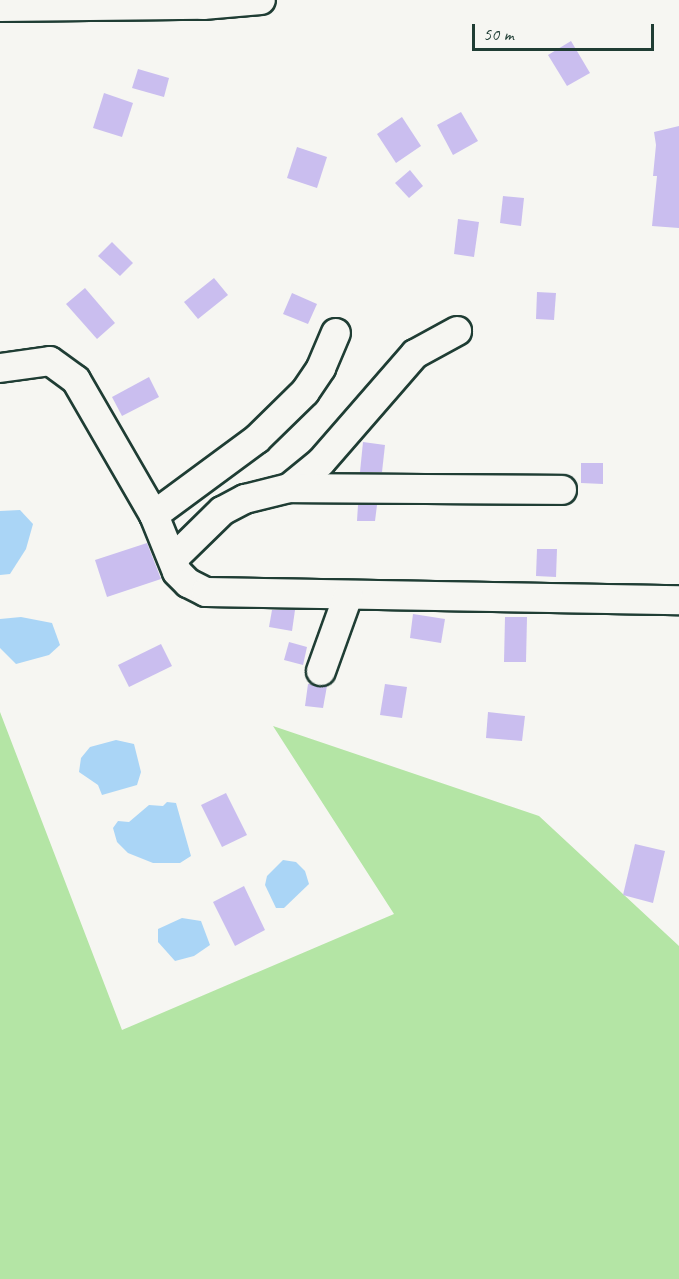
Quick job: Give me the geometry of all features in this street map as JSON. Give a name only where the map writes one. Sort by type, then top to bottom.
[{"type":"street","points":[[0,7],[203,5],[261,0]]},
{"type":"street","points":[[289,488],[321,462],[415,354],[457,330]]},
{"type":"street","points":[[154,515],[257,439],[305,392],[321,368],[336,333]]},
{"type":"street","points":[[0,368],[50,361],[76,380],[154,515],[174,558],[177,572],[188,583],[206,592],[679,600]]},
{"type":"street","points":[[174,558],[222,511],[245,499],[289,488],[562,490]]},
{"type":"street","points":[[321,671],[348,596]]},
{"type":"green space","points":[[0,712],[122,1030],[394,914],[273,726],[539,816],[679,946],[679,1279],[0,1279]]},
{"type":"water","points":[[20,510],[33,524],[26,549],[10,574],[0,575],[0,511]]},
{"type":"water","points":[[21,617],[52,623],[60,645],[49,655],[16,664],[0,648],[0,619]]},
{"type":"water","points":[[116,740],[134,744],[141,772],[137,785],[102,795],[98,785],[79,772],[81,758],[90,747]]},
{"type":"water","points":[[167,802],[176,803],[191,856],[180,863],[153,863],[128,853],[117,842],[113,828],[118,821],[129,822],[149,805],[163,806]]},
{"type":"water","points":[[283,860],[296,862],[305,871],[309,884],[284,908],[276,908],[265,885],[267,876]]},
{"type":"water","points":[[182,918],[201,921],[210,945],[194,956],[175,961],[158,942],[158,929]]},
{"type":"building","points":[[571,41],[590,73],[567,86],[548,55]]},
{"type":"building","points":[[138,69],[169,78],[164,97],[132,88]]},
{"type":"building","points":[[104,93],[133,103],[122,137],[93,128]]},
{"type":"building","points":[[461,112],[478,141],[453,155],[437,125]]},
{"type":"building","points":[[402,117],[421,146],[396,163],[377,134]]},
{"type":"building","points":[[679,126],[679,228],[652,226],[657,176],[653,176],[656,145],[654,132]]},
{"type":"building","points":[[297,147],[327,157],[317,188],[287,178]]},
{"type":"building","points":[[410,170],[423,186],[409,198],[395,183]]},
{"type":"building","points":[[503,196],[524,198],[521,226],[500,223]]},
{"type":"building","points":[[458,219],[479,222],[474,257],[454,254]]},
{"type":"building","points":[[112,242],[133,263],[120,276],[98,256]]},
{"type":"building","points":[[214,278],[228,295],[198,319],[184,302]]},
{"type":"building","points":[[85,288],[115,323],[97,339],[66,304]]},
{"type":"building","points":[[537,292],[556,293],[554,320],[536,319]]},
{"type":"building","points":[[292,293],[317,304],[308,324],[283,314]]},
{"type":"building","points":[[149,377],[159,397],[122,416],[112,397]]},
{"type":"building","points":[[363,442],[385,445],[382,472],[360,472]]},
{"type":"building","points":[[581,463],[603,463],[603,484],[581,483]]},
{"type":"building","points":[[358,505],[377,505],[375,521],[357,521]]},
{"type":"building","points":[[147,543],[161,579],[107,597],[95,560]]},
{"type":"building","points":[[537,549],[557,549],[556,577],[536,576]]},
{"type":"building","points":[[272,610],[295,610],[292,631],[269,627]]},
{"type":"building","points":[[413,614],[445,619],[441,643],[410,638]]},
{"type":"building","points":[[505,617],[527,617],[526,662],[504,662]]},
{"type":"building","points":[[289,642],[307,647],[303,665],[284,660]]},
{"type":"building","points":[[161,644],[172,666],[129,687],[118,665]]},
{"type":"building","points":[[308,684],[327,686],[323,708],[305,706]]},
{"type":"building","points":[[385,684],[407,687],[402,718],[380,715]]},
{"type":"building","points":[[488,712],[525,716],[522,741],[486,738]]},
{"type":"building","points":[[226,793],[247,835],[222,847],[201,805]]},
{"type":"building","points":[[635,844],[665,851],[653,903],[623,895]]},
{"type":"building","points":[[244,886],[265,930],[235,946],[213,902]]}]
